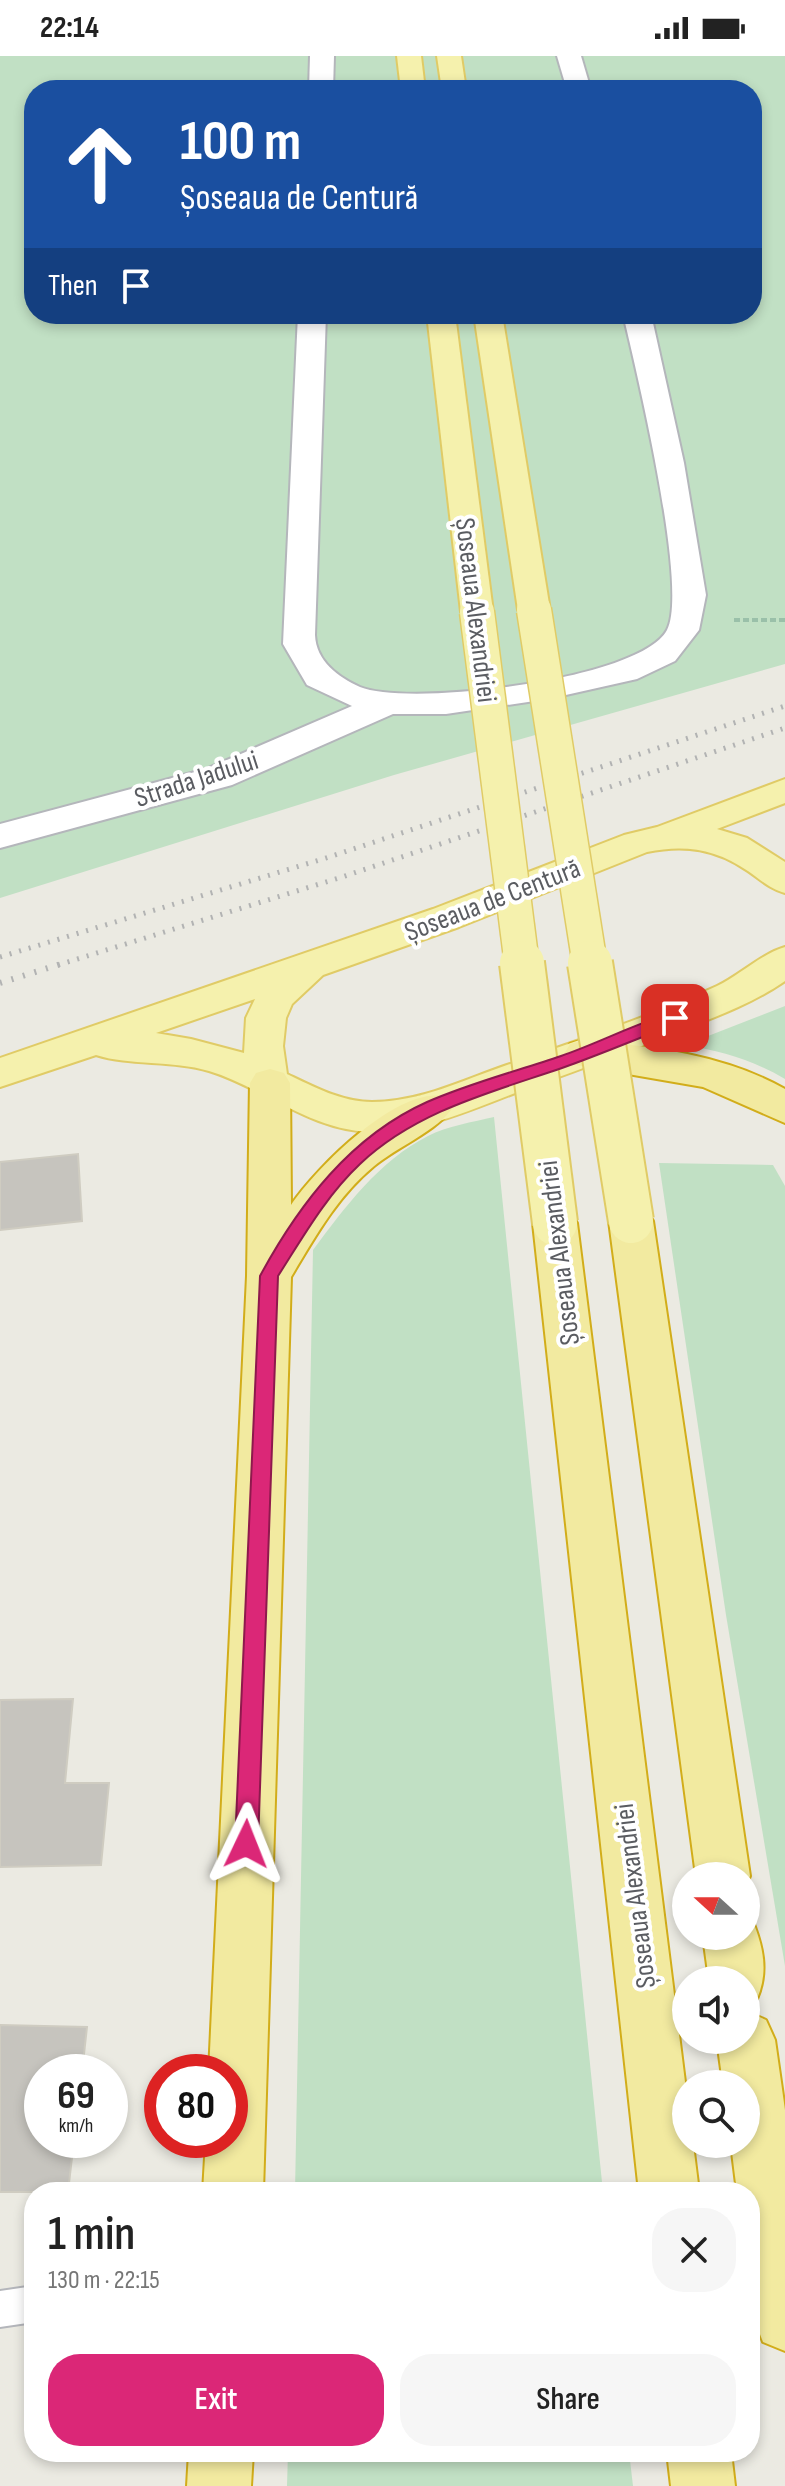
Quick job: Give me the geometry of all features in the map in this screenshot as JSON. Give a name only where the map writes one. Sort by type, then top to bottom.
[{"type":"highway","points":[[584,1054],[636,1059],[682,1068],[766,1095],[785,1108]]},
{"type":"highway","points":[[233,2182],[269,1276],[269,1081]]},
{"type":"highway","points":[[269,1276],[313,1206],[336,1177],[357,1157],[432,1107]]},
{"type":"highway","name":"Șoseaua Alexandriei","points":[[631,1221],[721,1862]]},
{"type":"highway","name":"Șoseaua Alexandriei","points":[[555,1223],[668,2182]]},
{"type":"highway","points":[[748,2054],[785,2320]]},
{"type":"highway","points":[[219,2486],[220,2462]]},
{"type":"highway","points":[[700,2462],[703,2486]]},
{"type":"main road","points":[[409,56],[412,80]]},
{"type":"main road","points":[[449,56],[453,80]]},
{"type":"main road","name":"Șoseaua Alexandriei","points":[[442,324],[555,1223]]},
{"type":"main road","name":"Șoseaua Alexandriei","points":[[490,324],[631,1221]]},
{"type":"main road","name":"Șoseaua de Centură","points":[[0,1073],[317,964],[785,790]]},
{"type":"main road","name":"Șoseaua de Centură","points":[[667,835],[706,837],[732,846],[763,862],[785,881]]},
{"type":"main road","name":"Șoseaua de Centură","points":[[67,1050],[104,1045],[176,1049],[221,1058],[341,1112],[370,1117],[402,1115],[584,1054],[744,990],[785,960]]},
{"type":"main road","name":"Șoseaua de Centură","points":[[269,1081],[261,1043],[263,1021],[274,999],[288,983],[317,964]]},
{"type":"street","points":[[321,80],[322,56]]},
{"type":"street","points":[[569,56],[576,80]]},
{"type":"street","points":[[311,324],[298,590],[300,647],[312,670],[330,685],[351,696],[387,704],[441,706],[568,685],[646,665],[678,640],[688,618],[681,527],[639,324]]},
{"type":"street","name":"Strada Jadului","points":[[0,836],[219,777],[387,704]]},
{"type":"lane","points":[[0,2309],[24,2305]]},
{"type":"green space","points":[[0,56],[785,56],[785,664],[394,775],[0,898]]},
{"type":"green space","points":[[785,1006],[785,1079],[736,1057],[685,1045]]},
{"type":"green space","points":[[494,1117],[602,2182],[295,2182],[313,1250],[351,1202],[394,1158],[435,1133]]},
{"type":"green space","points":[[659,1163],[773,1165],[785,1186],[785,1966],[726,1615]]},
{"type":"green space","points":[[288,2462],[630,2462],[633,2486],[287,2486]]},
{"type":"building","points":[[78,1154],[82,1221],[0,1230],[0,1162]]},
{"type":"building","points":[[73,1699],[65,1783],[109,1783],[101,1865],[0,1867],[0,1700]]},
{"type":"building","points":[[0,2025],[87,2027],[84,2054],[24,2054],[24,2158],[72,2158],[69,2182],[24,2182],[24,2192],[0,2192]]},
{"type":"railway","points":[[0,957],[326,858],[785,706]]},
{"type":"railway","points":[[58,965],[342,877],[785,728]]},
{"type":"railway","points":[[0,983],[64,963]]},
{"type":"route","points":[[246,1844],[269,1276],[313,1206],[336,1177],[388,1134],[432,1107],[584,1054],[675,1018]]}]
